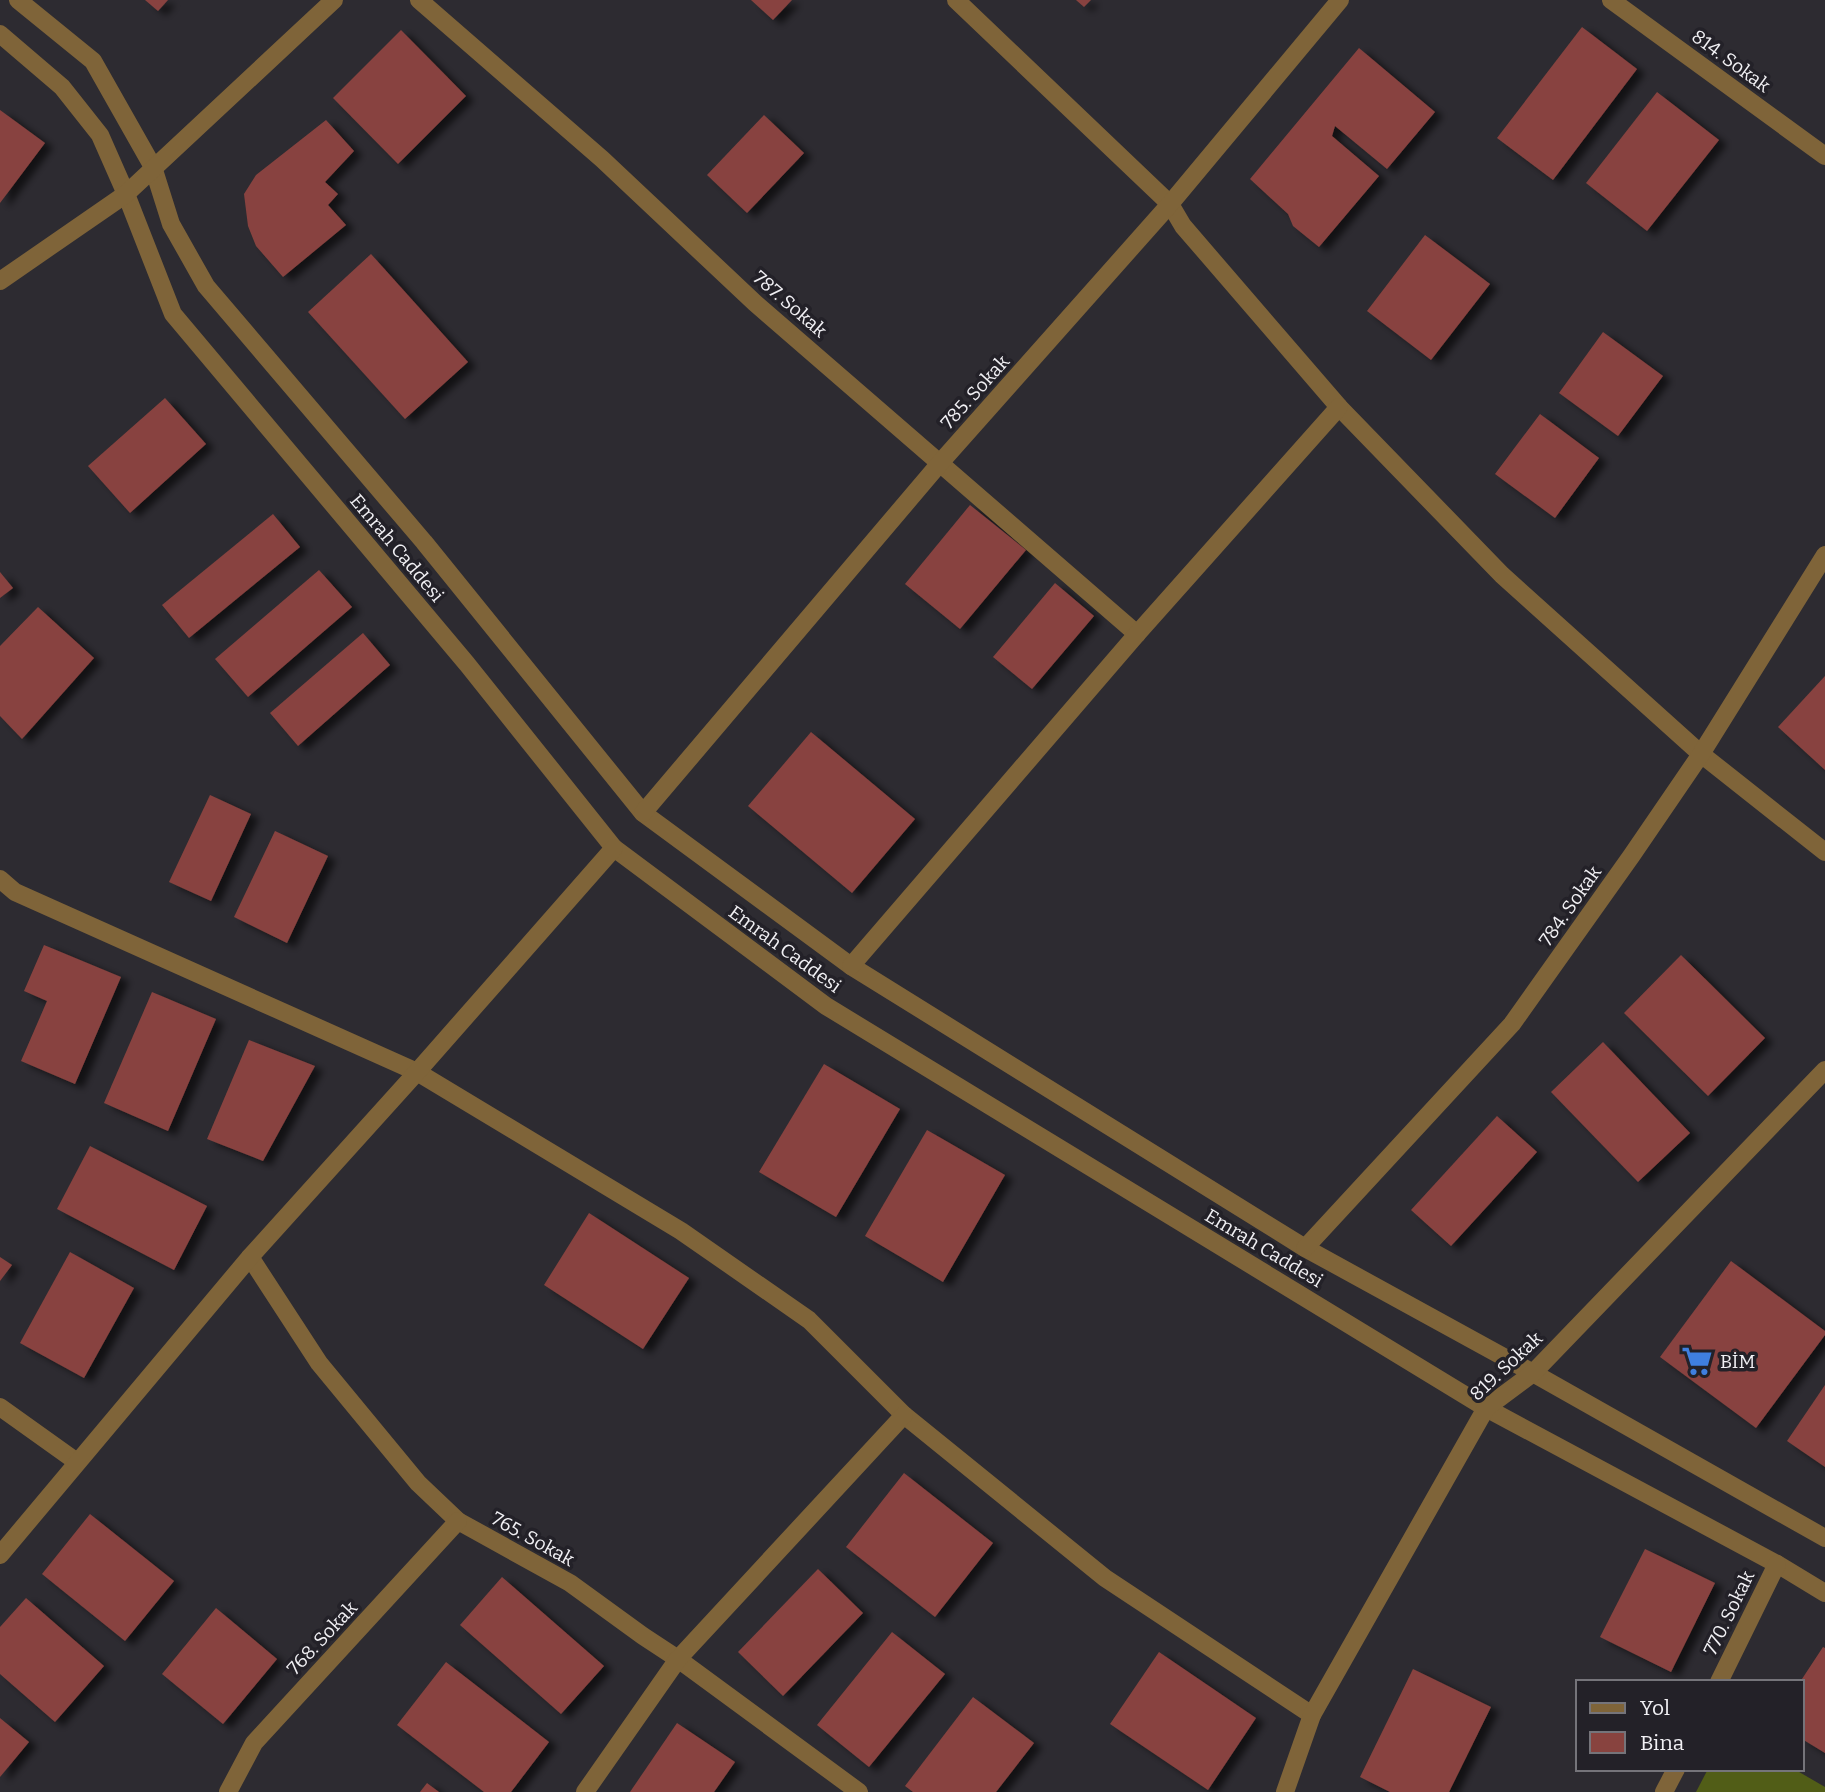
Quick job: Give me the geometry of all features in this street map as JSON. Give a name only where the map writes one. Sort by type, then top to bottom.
[{"type":"street","name":"Emrah Caddesi","points":[[18,0],[93,61],[153,167],[171,224],[206,286],[424,542],[643,813],[851,965],[1305,1248],[1825,1538]]},
{"type":"street","points":[[0,281],[126,194],[334,0]]},
{"type":"street","name":"787. Sokak","points":[[419,0],[602,159],[755,303],[1138,634]]},
{"type":"street","points":[[956,0],[1170,205],[1183,226],[1339,407],[1502,575],[1701,754],[1825,852]]},
{"type":"street","name":"785. Sokak","points":[[643,813],[940,463],[1170,205],[1340,0]]},
{"type":"street","name":"814. Sokak","points":[[1611,0],[1825,156]]},
{"type":"street","name":"Emrah Caddesi","points":[[0,34],[62,87],[100,135],[173,314],[467,664],[614,848],[826,1006],[1486,1408],[1777,1564],[1825,1593]]},
{"type":"street","points":[[851,965],[1339,407]]},
{"type":"street","name":"784. Sokak","points":[[1305,1248],[1512,1024],[1701,754],[1825,555]]},
{"type":"street","points":[[0,1555],[250,1257],[614,848]]},
{"type":"street","points":[[0,879],[15,892],[417,1072],[681,1231],[809,1320],[904,1415],[1105,1578],[1312,1715]]},
{"type":"street","name":"819. Sokak","points":[[1285,1792],[1312,1715],[1486,1408],[1533,1373],[1825,1070]]},
{"type":"street","name":"765. Sokak","points":[[250,1257],[319,1363],[418,1483],[458,1521],[570,1583],[859,1792]]},
{"type":"street","points":[[0,1407],[77,1462]]},
{"type":"street","points":[[585,1792],[678,1659],[904,1415]]},
{"type":"street","name":"768. Sokak","points":[[228,1792],[254,1743],[458,1521]]},
{"type":"street","name":"770. Sokak","points":[[1720,1680],[1777,1564]]},
{"type":"street","points":[[1664,1792],[1675,1771]]},
{"type":"green space","points":[[1707,1771],[1797,1771],[1825,1787],[1825,1792],[1696,1792]]},
{"type":"building","points":[[145,0],[168,0],[158,11]]},
{"type":"building","points":[[751,0],[792,0],[773,20]]},
{"type":"building","points":[[1076,0],[1091,0],[1084,7]]},
{"type":"building","points":[[1582,27],[1637,69],[1553,180],[1497,138]]},
{"type":"building","points":[[401,30],[466,96],[398,164],[333,98]]},
{"type":"building","points":[[1359,48],[1435,112],[1387,169],[1335,126],[1332,136],[1379,176],[1319,247],[1293,226],[1288,214],[1250,179]]},
{"type":"building","points":[[1657,92],[1719,140],[1647,231],[1586,183]]},
{"type":"building","points":[[0,110],[45,143],[0,203]]},
{"type":"building","points":[[764,115],[804,153],[747,213],[707,175]]},
{"type":"building","points":[[326,120],[354,151],[325,182],[338,194],[328,205],[346,225],[283,277],[256,246],[248,226],[244,194],[256,175]]},
{"type":"building","points":[[1425,235],[1490,284],[1431,360],[1367,311]]},
{"type":"building","points":[[371,254],[468,362],[405,419],[308,312]]},
{"type":"building","points":[[1603,332],[1663,376],[1618,436],[1559,393]]},
{"type":"building","points":[[165,398],[206,444],[130,513],[88,466]]},
{"type":"building","points":[[1540,414],[1599,458],[1555,518],[1495,474]]},
{"type":"building","points":[[970,505],[1026,550],[960,629],[905,584]]},
{"type":"building","points":[[273,514],[300,547],[189,638],[162,605]]},
{"type":"building","points":[[319,570],[352,607],[248,697],[215,659]]},
{"type":"building","points":[[0,572],[13,588],[0,598]]},
{"type":"building","points":[[1055,583],[1094,616],[1032,689],[993,657]]},
{"type":"building","points":[[38,607],[94,658],[22,739],[0,716],[0,646]]},
{"type":"building","points":[[363,633],[390,665],[298,746],[270,713]]},
{"type":"building","points":[[1825,676],[1825,770],[1778,727]]},
{"type":"building","points":[[811,732],[915,819],[852,893],[748,806]]},
{"type":"building","points":[[210,795],[251,814],[211,901],[169,882]]},
{"type":"building","points":[[275,831],[328,856],[287,943],[234,917]]},
{"type":"building","points":[[44,945],[121,977],[75,1084],[21,1061],[47,1001],[24,991]]},
{"type":"building","points":[[1681,955],[1765,1038],[1708,1096],[1624,1013]]},
{"type":"building","points":[[152,992],[216,1019],[168,1131],[104,1103]]},
{"type":"building","points":[[249,1040],[315,1066],[263,1161],[207,1139]]},
{"type":"building","points":[[1603,1042],[1690,1133],[1638,1182],[1551,1092]]},
{"type":"building","points":[[824,1064],[900,1109],[836,1217],[759,1172]]},
{"type":"building","points":[[1497,1116],[1537,1152],[1451,1246],[1411,1210]]},
{"type":"building","points":[[927,1130],[1005,1175],[943,1282],[865,1236]]},
{"type":"building","points":[[90,1146],[207,1206],[174,1270],[57,1209]]},
{"type":"building","points":[[589,1213],[689,1278],[643,1349],[544,1285]]},
{"type":"building","points":[[70,1252],[134,1288],[84,1378],[20,1343]]},
{"type":"building","points":[[0,1257],[12,1265],[0,1281]]},
{"type":"building","points":[[1731,1261],[1825,1331],[1825,1335],[1756,1428],[1660,1357]]},
{"type":"building","points":[[1825,1385],[1825,1467],[1787,1441]]},
{"type":"building","points":[[904,1473],[993,1543],[935,1617],[846,1547]]},
{"type":"building","points":[[90,1514],[174,1581],[125,1641],[42,1574]]},
{"type":"building","points":[[1645,1549],[1715,1583],[1671,1672],[1600,1637]]},
{"type":"building","points":[[818,1569],[863,1613],[783,1696],[738,1652]]},
{"type":"building","points":[[502,1577],[604,1666],[561,1714],[460,1625]]},
{"type":"building","points":[[26,1598],[104,1666],[55,1722],[0,1674],[0,1627]]},
{"type":"building","points":[[216,1608],[277,1659],[223,1724],[162,1674]]},
{"type":"building","points":[[892,1632],[945,1674],[869,1767],[817,1725]]},
{"type":"building","points":[[1823,1647],[1825,1648],[1825,1753],[1804,1740],[1804,1680],[1801,1680]]},
{"type":"building","points":[[1159,1652],[1256,1718],[1208,1790],[1110,1724]]},
{"type":"building","points":[[446,1662],[549,1742],[511,1792],[484,1792],[397,1725]]},
{"type":"building","points":[[1413,1669],[1491,1707],[1449,1792],[1390,1792],[1360,1777]]},
{"type":"building","points":[[973,1697],[1034,1743],[996,1792],[913,1792],[905,1786]]},
{"type":"building","points":[[0,1718],[29,1742],[0,1777]]},
{"type":"building","points":[[677,1723],[735,1762],[714,1792],[630,1792]]},
{"type":"building","points":[[427,1783],[439,1792],[420,1792]]},
{"type":"place","name":"BİM","points":[[1697,1361]]}]
